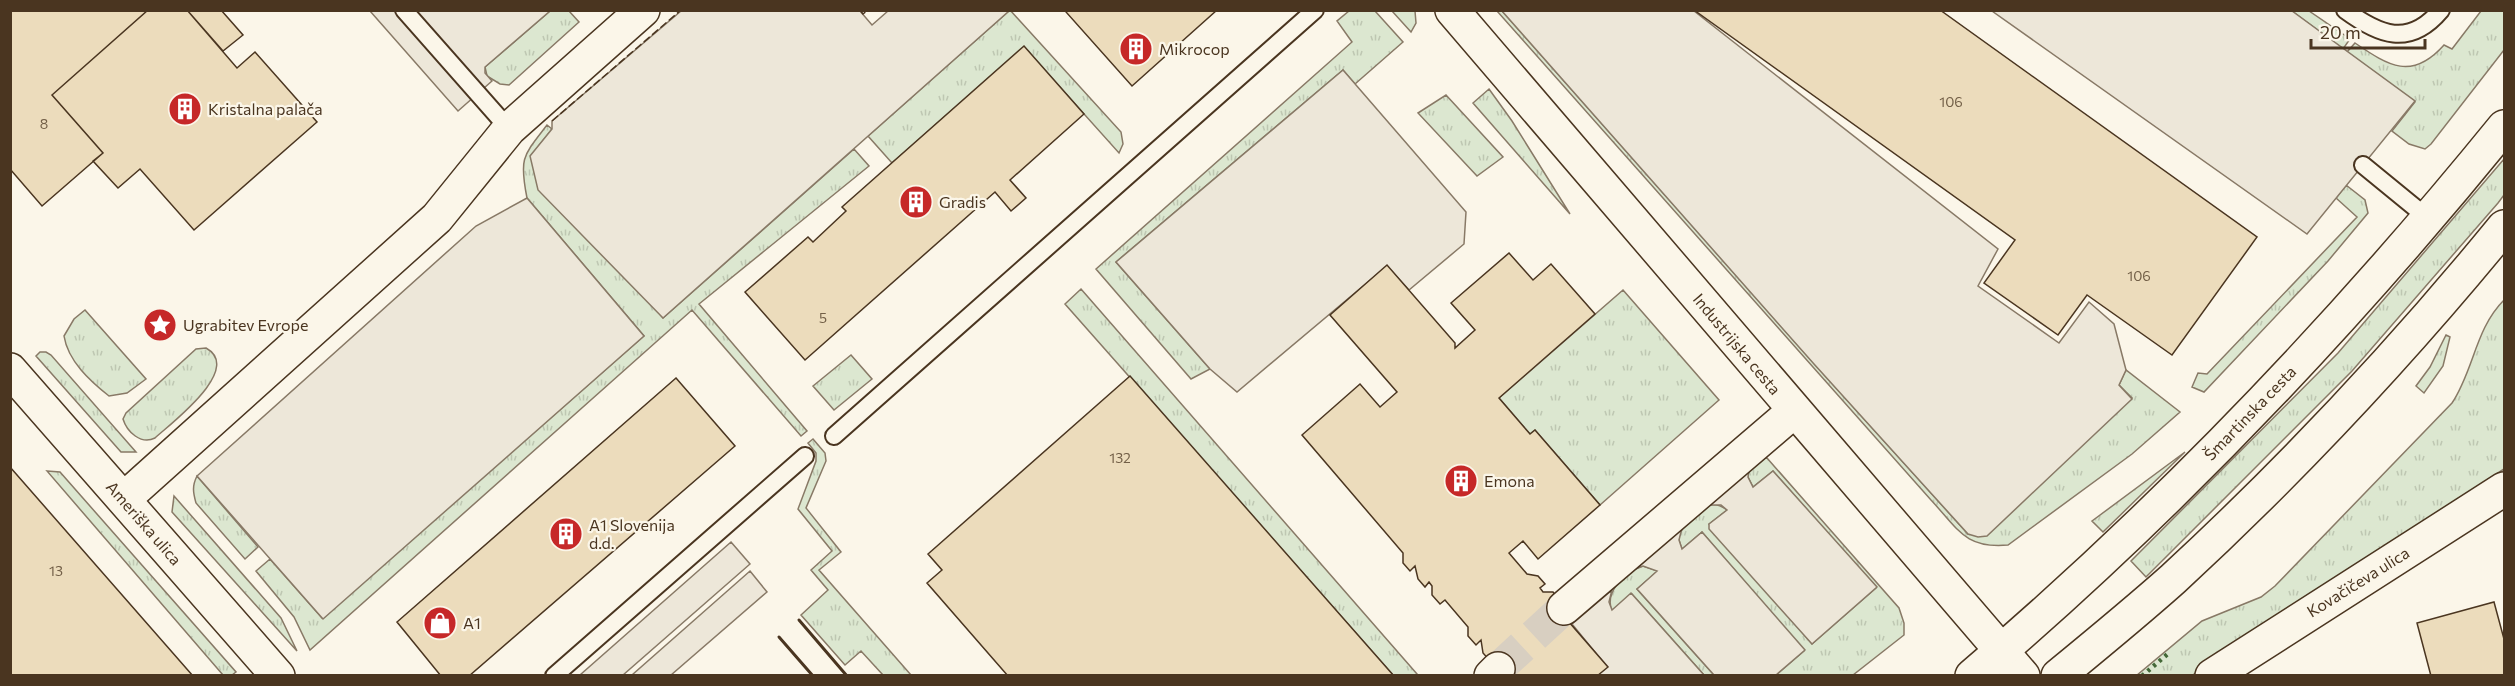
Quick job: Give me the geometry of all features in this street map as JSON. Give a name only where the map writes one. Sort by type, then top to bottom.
[{"type":"street","points":[[124,499],[437,218],[509,129],[643,10]]},
{"type":"street","name":"Industrijska cesta","points":[[1452,10],[2023,675]]},
{"type":"street","name":"Šmartinska cesta","points":[[1972,675],[2123,540],[2224,441],[2354,305],[2505,127]]},
{"type":"street","points":[[2058,675],[2174,578],[2258,496],[2366,383],[2505,227]]},
{"type":"street","name":"Ameriška ulica","points":[[10,370],[278,675]]},
{"type":"street","points":[[1564,608],[1794,411]]},
{"type":"street","name":"Kovačičeva ulica","points":[[2212,675],[2505,489]]},
{"type":"lane","points":[[404,10],[509,129]]},
{"type":"lane","points":[[834,436],[1315,10]]},
{"type":"lane","points":[[2345,10],[2369,27],[2393,34],[2422,27],[2441,10]]},
{"type":"lane","points":[[2363,165],[2429,219]]},
{"type":"lane","points":[[554,675],[805,456]]},
{"type":"green space","points":[[1010,10],[1121,132],[1123,144],[1119,153],[1024,47],[892,163],[868,136]]},
{"type":"green space","points":[[550,11],[569,11],[579,22],[509,85],[500,84],[487,76],[485,67]]},
{"type":"green space","points":[[1349,11],[1375,11],[1403,42],[1355,84],[1343,70],[1116,262],[1210,369],[1191,379],[1096,269],[1352,42],[1337,21]]},
{"type":"green space","points":[[1392,11],[1415,11],[1416,23],[1411,32]]},
{"type":"green space","points":[[1497,11],[1502,11],[1968,534],[2132,398],[2119,385],[2126,370],[2180,412],[2132,454],[2008,545],[1982,544],[1972,540],[1948,520]]},
{"type":"green space","points":[[2292,11],[2309,11],[2350,39],[2343,49]]},
{"type":"green space","points":[[2481,11],[2504,11],[2504,50],[2431,144],[2425,149],[2409,144],[2392,131],[2415,102],[2347,52],[2355,43],[2390,63],[2411,66],[2421,63],[2444,45],[2452,49]]},
{"type":"green space","points":[[1489,89],[1512,121],[1570,214],[1473,103]]},
{"type":"green space","points":[[1446,95],[1503,157],[1477,176],[1418,113]]},
{"type":"green space","points":[[547,125],[552,129],[531,156],[663,318],[854,149],[869,166],[699,304],[807,431],[801,436],[692,310],[310,650],[294,617],[256,571],[270,559],[322,618],[644,336],[527,198],[523,165],[528,151]]},
{"type":"green space","points":[[2504,159],[2504,195],[2498,203],[2352,371],[2146,577],[2131,561],[2338,353]]},
{"type":"green space","points":[[2346,185],[2365,200],[2368,213],[2328,261],[2204,392],[2192,387],[2198,373],[2207,374],[2357,217],[2336,198]]},
{"type":"green space","points":[[1081,289],[1416,675],[1393,675],[1065,304]]},
{"type":"green space","points":[[1623,290],[1719,400],[1600,505],[1535,430],[1530,434],[1499,398]]},
{"type":"green space","points":[[2504,300],[2504,469],[2193,675],[2136,676],[2202,621],[2261,597],[2275,586],[2452,403],[2487,324],[2494,311]]},
{"type":"green space","points":[[85,310],[146,379],[127,393],[109,396],[87,377],[70,354],[64,336],[74,319]]},
{"type":"green space","points":[[2446,335],[2450,337],[2443,366],[2424,393],[2416,386],[2430,367]]},
{"type":"green space","points":[[206,348],[215,357],[216,369],[211,382],[200,396],[155,438],[145,440],[131,433],[123,419],[126,413],[196,349]]},
{"type":"green space","points":[[40,352],[51,355],[136,452],[121,452],[36,356]]},
{"type":"green space","points":[[851,355],[872,379],[834,410],[813,386]]},
{"type":"green space","points":[[813,439],[825,453],[826,461],[806,508],[841,552],[819,570],[911,675],[883,675],[861,651],[845,665],[801,615],[828,590],[811,570],[832,551],[798,509],[816,461],[816,453],[808,443]]},
{"type":"green space","points":[[2185,452],[2103,532],[2092,521]]},
{"type":"green space","points":[[1767,458],[1899,608],[1904,623],[1904,635],[1853,675],[1776,675],[1804,651],[1702,532],[1682,549],[1679,540],[1681,532],[1702,510],[1712,504],[1727,510],[1709,524],[1812,644],[1876,588],[1773,471],[1753,487],[1748,477],[1749,469],[1761,459]]},
{"type":"green space","points":[[47,471],[60,472],[236,672],[232,675],[223,675]]},
{"type":"green space","points":[[197,476],[258,547],[245,559],[196,503],[194,483]]},
{"type":"green space","points":[[174,496],[281,618],[297,651],[172,512]]},
{"type":"green space","points":[[1643,566],[1658,571],[1637,589],[1714,675],[1704,675],[1632,594],[1612,611],[1611,597],[1618,584],[1629,573]]},
{"type":"shaded area","points":[[370,11],[550,11],[485,67],[485,73],[492,81],[458,111]]},
{"type":"shaded area","points":[[681,11],[860,11],[872,25],[888,11],[1009,11],[663,318],[538,190],[530,156],[552,129],[552,121]]},
{"type":"shaded area","points":[[1502,11],[1694,11],[1998,249],[1978,286],[2059,343],[2089,302],[2114,324],[2126,370],[2119,385],[2132,399],[1987,536],[1978,537],[1968,534],[1814,364]]},
{"type":"shaded area","points":[[1992,11],[2292,11],[2415,101],[2307,234]]},
{"type":"shaded area","points":[[1343,70],[1466,212],[1464,244],[1409,290],[1387,266],[1237,392],[1210,369],[1116,262]]},
{"type":"shaded area","points":[[527,198],[644,336],[323,619],[197,476],[476,226]]},
{"type":"shaded area","points":[[1749,469],[1748,477],[1753,487],[1773,471],[1877,587],[1812,644],[1709,529],[1709,524],[1727,510],[1721,505],[1708,505]]},
{"type":"shaded area","points":[[1682,528],[1679,540],[1682,549],[1702,532],[1805,650],[1776,675],[1714,675],[1637,589],[1657,571],[1643,566],[1637,568]]},
{"type":"shaded area","points":[[731,542],[750,564],[623,675],[580,675]]},
{"type":"shaded area","points":[[750,571],[767,592],[671,675],[632,675]]},
{"type":"shaded area","points":[[1612,590],[1609,602],[1612,610],[1631,593],[1704,675],[1597,675],[1607,667],[1572,624]]},
{"type":"building","points":[[10,10],[148,10],[52,95],[103,153],[42,206],[10,169]]},
{"type":"building","name":"Kristalna palača","points":[[148,10],[187,10],[237,68],[255,52],[317,122],[194,230],[140,169],[118,188],[93,161],[103,153],[52,95]]},
{"type":"building","points":[[187,10],[221,10],[243,35],[223,51]]},
{"type":"building","name":"Mikrocop","points":[[1067,10],[1217,10],[1132,86],[1066,12]]},
{"type":"building","points":[[1694,10],[1940,10],[2257,237],[2172,355],[2087,295],[2058,335],[1984,283],[2015,240]]},
{"type":"building","name":"Gradis","points":[[1024,46],[1084,114],[1010,180],[1026,198],[1011,211],[995,192],[805,360],[745,292],[808,237],[813,242],[846,211],[842,207]]},
{"type":"building","name":"Emona","points":[[1509,253],[1533,280],[1551,264],[1595,314],[1499,398],[1530,434],[1535,430],[1600,505],[1538,559],[1523,541],[1509,553],[1527,574],[1538,576],[1545,584],[1540,588],[1543,592],[1553,592],[1560,601],[1569,622],[1608,667],[1597,676],[1512,676],[1491,662],[1483,653],[1481,640],[1476,645],[1468,636],[1468,627],[1445,600],[1440,604],[1432,595],[1432,586],[1429,582],[1425,587],[1418,579],[1415,566],[1410,571],[1403,563],[1403,553],[1302,435],[1360,384],[1380,407],[1397,392],[1330,315],[1387,265],[1455,343],[1455,348],[1475,330],[1451,303]]},
{"type":"building","points":[[1130,376],[1394,676],[1008,676],[927,583],[942,570],[928,554]]},
{"type":"building","name":"A1 Slovenija d.d.","points":[[676,378],[735,446],[469,676],[441,676],[397,622]]},
{"type":"building","points":[[10,467],[193,676],[10,676]]},
{"type":"building","points":[[2494,602],[2504,639],[2504,676],[2431,676],[2417,623]]},
{"type":"tunnel","points":[[1498,669],[1564,608]]},
{"type":"hedge","points":[[2142,676],[2170,652]]},
{"type":"fence","points":[[552,121],[681,10]]},
{"type":"fence","points":[[860,10],[863,14],[868,10]]},
{"type":"wall","points":[[799,620],[847,676]]},
{"type":"wall","points":[[779,637],[813,676]]},
{"type":"place","name":"Mikrocop","points":[[1136,49]]},
{"type":"place","name":"Kristalna palača","points":[[185,109]]},
{"type":"place","name":"Gradis","points":[[916,202]]},
{"type":"place","name":"Ugrabitev Evrope","points":[[160,325]]},
{"type":"place","name":"Emona","points":[[1461,481]]},
{"type":"place","name":"A1 Slovenija d.d.","points":[[566,534]]},
{"type":"place","name":"A1","points":[[440,623]]}]
